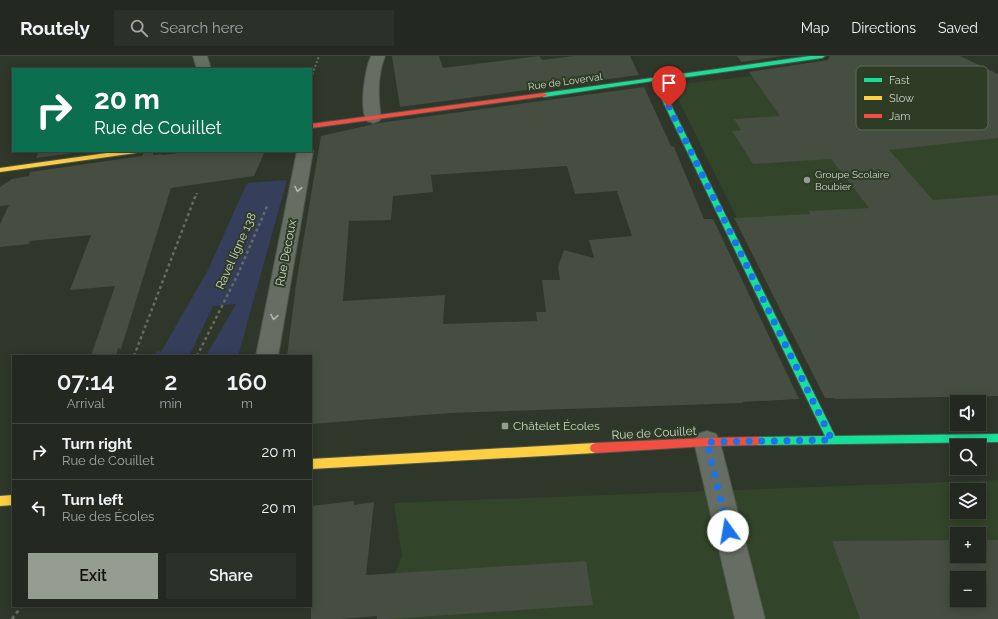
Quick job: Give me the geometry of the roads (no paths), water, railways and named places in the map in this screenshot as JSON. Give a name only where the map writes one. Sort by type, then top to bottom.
[{"type":"street","points":[[200,56],[204,68]]},
{"type":"street","points":[[373,118],[371,110],[374,64],[378,56]]},
{"type":"street","name":"Rue de Loverval","points":[[312,126],[822,56]]},
{"type":"street","points":[[655,79],[832,440]]},
{"type":"street","points":[[0,170],[129,152]]},
{"type":"street","name":"Rue Decoux","points":[[268,355],[277,297],[306,152]]},
{"type":"street","name":"Rue de Couillet","points":[[312,464],[707,442],[998,438]]},
{"type":"street","points":[[707,442],[750,619]]},
{"type":"street","points":[[0,501],[12,500]]},
{"type":"place","name":"Groupe Scolaire Boubier","points":[[807,180]]},
{"type":"place","name":"Châtelet Écoles","points":[[505,426]]}]
